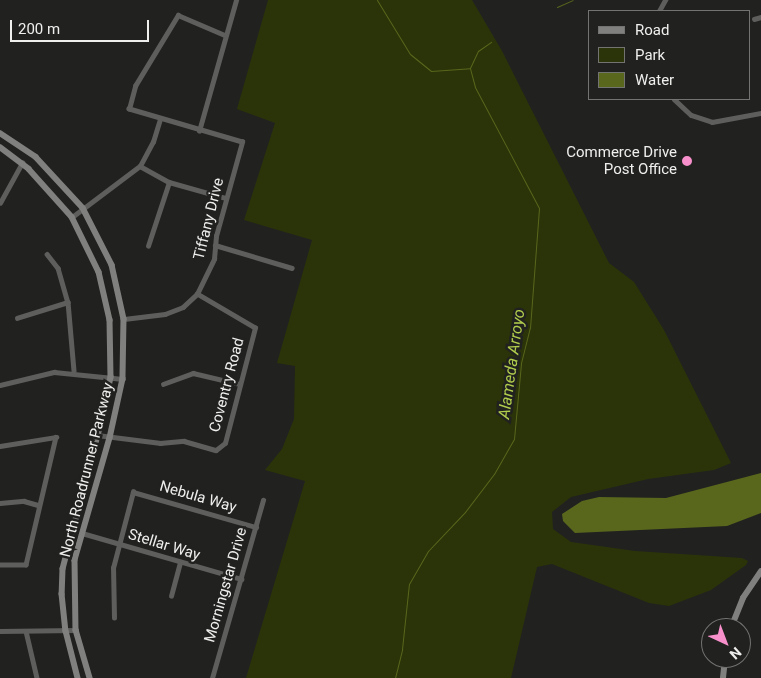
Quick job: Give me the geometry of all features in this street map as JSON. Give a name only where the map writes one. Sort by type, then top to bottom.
[{"type":"main road","name":"North Roadrunner Parkway","points":[[0,133],[36,157],[83,208],[112,265],[124,319],[123,378],[110,438],[75,560],[76,630],[90,678]]},
{"type":"main road","name":"North Roadrunner Parkway","points":[[0,148],[22,163],[54,194],[72,217],[90,253],[106,295],[111,329],[111,376],[63,568],[62,594],[66,631],[78,678]]},
{"type":"main road","points":[[735,618],[743,598],[761,571]]},
{"type":"street","points":[[225,35],[178,14],[135,86],[128,109],[199,131],[236,0]]},
{"type":"street","points":[[754,19],[761,17]]},
{"type":"street","points":[[675,100],[691,115],[712,122],[761,113]]},
{"type":"street","points":[[72,217],[140,166],[153,142],[160,119]]},
{"type":"street","name":"Tiffany Drive","points":[[124,319],[165,314],[183,308],[197,294],[214,259],[215,245],[226,198],[242,142],[199,131]]},
{"type":"street","points":[[0,203],[22,163]]},
{"type":"street","points":[[140,166],[169,182],[226,198]]},
{"type":"street","points":[[148,246],[169,182]]},
{"type":"street","points":[[215,245],[292,268]]},
{"type":"street","points":[[47,254],[58,268],[68,302],[74,371]]},
{"type":"street","name":"Coventry Road","points":[[97,435],[110,438],[184,441],[216,450],[225,443],[255,328],[197,294]]},
{"type":"street","points":[[17,318],[68,302]]},
{"type":"street","points":[[0,385],[54,372],[74,371],[123,378]]},
{"type":"street","points":[[163,384],[193,373],[240,384]]},
{"type":"street","points":[[0,446],[56,436],[38,505],[26,565],[0,565]]},
{"type":"street","name":"Nebula Way","points":[[119,544],[133,492],[256,527]]},
{"type":"street","name":"Morningstar Drive","points":[[212,678],[263,500]]},
{"type":"street","points":[[0,503],[24,501],[38,505]]},
{"type":"street","name":"Stellar Way","points":[[82,533],[180,563],[241,579]]},
{"type":"street","points":[[114,618],[113,568],[119,544]]},
{"type":"street","points":[[171,596],[180,563]]},
{"type":"street","points":[[0,632],[76,630]]},
{"type":"street","points":[[26,631],[37,678]]},
{"type":"green space","points":[[268,0],[472,0],[502,51],[609,263],[634,282],[664,330],[731,463],[714,470],[648,479],[571,497],[552,512],[553,529],[571,542],[635,551],[742,558],[748,561],[746,565],[711,590],[669,606],[649,603],[552,564],[537,567],[511,678],[246,678],[305,481],[265,470],[282,449],[294,419],[295,366],[277,363],[312,240],[244,220],[275,123],[237,109]]},
{"type":"water","points":[[761,473],[761,513],[727,526],[575,533],[563,521],[562,514],[582,501],[599,497],[666,498]]},
{"type":"waterway","points":[[377,0],[410,54],[431,71],[470,68]]},
{"type":"waterway","name":"Alameda Arroyo","points":[[557,7],[573,0]]},
{"type":"waterway","name":"Alameda Arroyo","points":[[395,678],[402,649],[409,584],[428,551],[465,512],[494,474],[514,439],[521,363],[530,328],[539,208],[475,87],[470,68],[478,51],[491,42]]},
{"type":"place","name":"Commerce Drive Post Office","points":[[687,161]]}]
